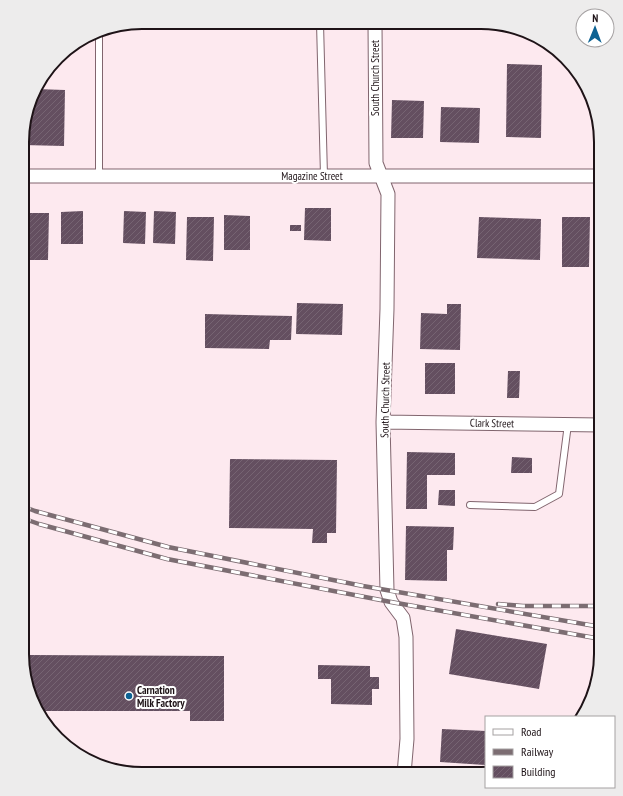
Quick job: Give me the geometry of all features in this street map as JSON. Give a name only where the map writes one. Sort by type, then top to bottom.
[{"type":"street","name":"South Church Street","points":[[375,29],[376,163],[388,194],[387,310],[383,422],[387,590],[390,602],[403,618],[406,643],[407,739],[405,767]]},
{"type":"street","name":"Magazine Street","points":[[29,176],[594,176]]},
{"type":"street","name":"Clark Street","points":[[383,422],[594,424]]},
{"type":"lane","points":[[320,29],[324,176]]},
{"type":"lane","points":[[99,38],[99,176]]},
{"type":"lane","points":[[470,505],[535,507],[559,494],[568,424]]},
{"type":"building","points":[[507,64],[542,65],[541,138],[506,137]]},
{"type":"building","points":[[42,89],[65,90],[64,146],[29,145],[30,127],[33,113]]},
{"type":"building","points":[[392,100],[424,101],[423,138],[391,138]]},
{"type":"building","points":[[441,107],[480,108],[479,143],[440,142]]},
{"type":"building","points":[[305,208],[331,208],[331,241],[304,240]]},
{"type":"building","points":[[83,211],[83,244],[61,244],[61,212]]},
{"type":"building","points":[[124,211],[146,212],[145,244],[123,243]]},
{"type":"building","points":[[154,211],[176,212],[175,244],[153,243]]},
{"type":"building","points":[[29,213],[49,213],[48,260],[29,260]]},
{"type":"building","points":[[224,215],[250,216],[250,250],[224,250]]},
{"type":"building","points":[[187,217],[214,217],[213,261],[186,260]]},
{"type":"building","points":[[479,217],[541,219],[540,260],[477,258]]},
{"type":"building","points":[[562,217],[590,217],[589,267],[562,267]]},
{"type":"building","points":[[290,225],[301,225],[301,231],[290,231]]},
{"type":"building","points":[[297,303],[343,304],[342,335],[296,334]]},
{"type":"building","points":[[447,304],[461,304],[460,350],[420,349],[421,313],[447,314]]},
{"type":"building","points":[[205,314],[292,316],[291,340],[270,340],[269,349],[205,348]]},
{"type":"building","points":[[425,363],[455,363],[455,394],[425,394]]},
{"type":"building","points":[[508,371],[520,371],[519,398],[507,398]]},
{"type":"building","points":[[407,452],[455,453],[455,475],[427,475],[427,509],[406,509]]},
{"type":"building","points":[[512,457],[532,458],[532,473],[511,473]]},
{"type":"building","points":[[230,459],[337,460],[336,533],[327,533],[327,543],[312,543],[313,529],[229,528]]},
{"type":"building","points":[[439,490],[455,490],[455,506],[438,505]]},
{"type":"building","points":[[406,526],[454,527],[453,550],[447,550],[447,581],[405,580]]},
{"type":"building","points":[[456,629],[547,644],[539,689],[449,674]]},
{"type":"building","name":"Carnation Milk Factory","points":[[29,655],[224,656],[224,721],[190,721],[190,711],[45,711],[33,683]]},
{"type":"building","points":[[318,665],[370,666],[370,677],[379,677],[379,689],[372,689],[372,705],[331,704],[331,679],[318,679]]},
{"type":"building","points":[[442,729],[485,731],[485,765],[440,762]]},
{"type":"railway","points":[[29,509],[168,547],[363,586],[594,626]]},
{"type":"railway","points":[[29,520],[167,559],[391,602],[594,638]]},
{"type":"railway","points":[[498,604],[523,606],[594,606]]},
{"type":"place","name":"Carnation Milk Factory","points":[[129,696]]}]
